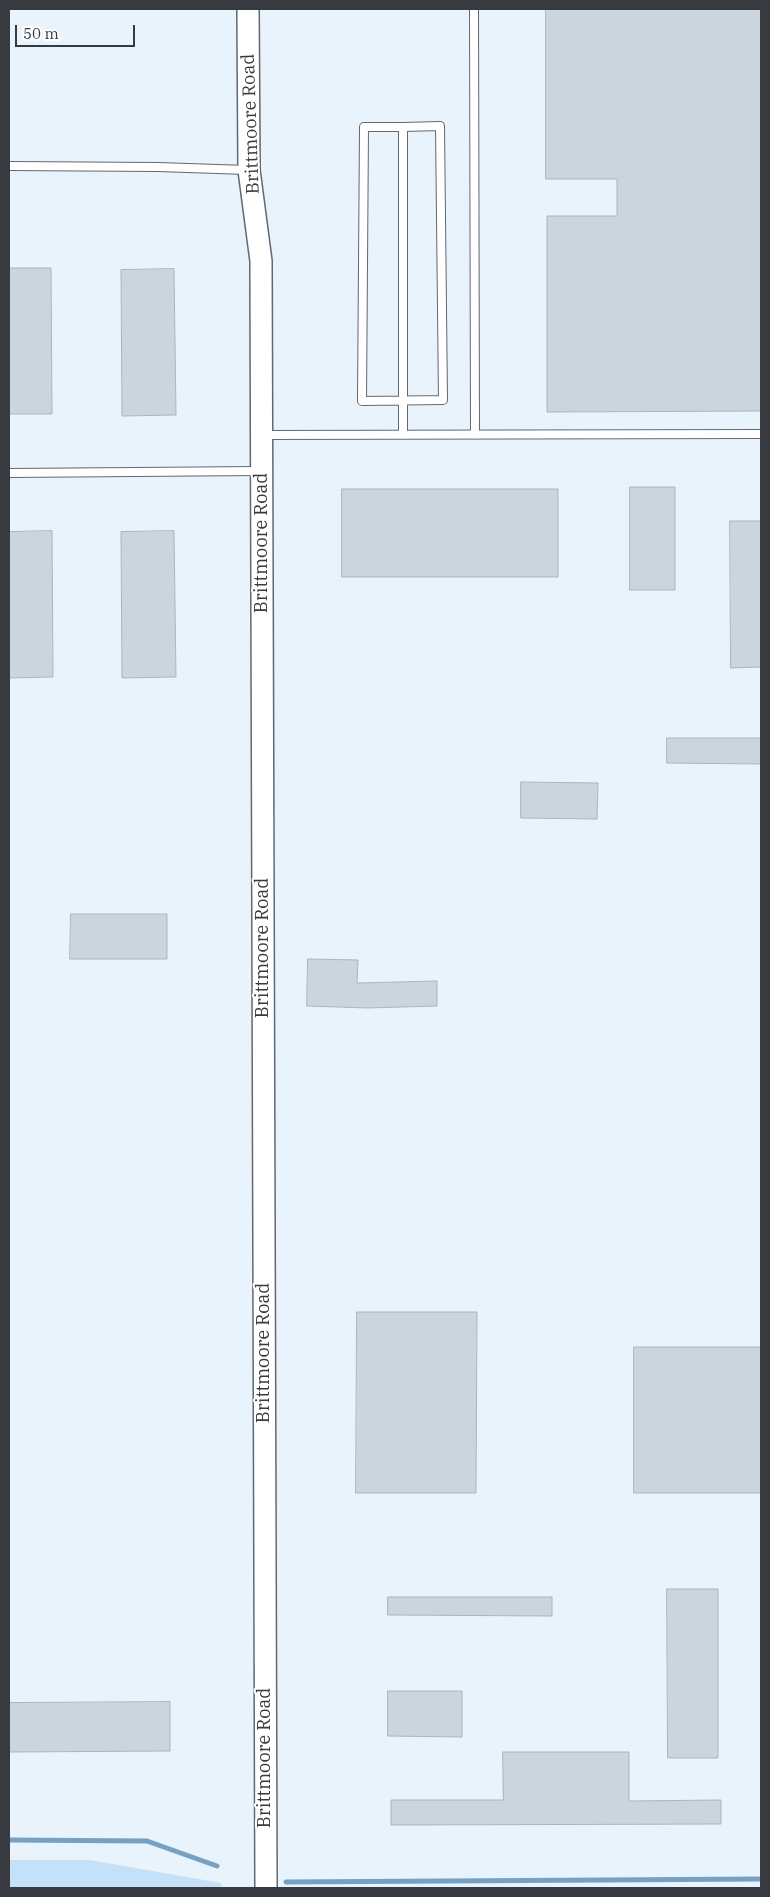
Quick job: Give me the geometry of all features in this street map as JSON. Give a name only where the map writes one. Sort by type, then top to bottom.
[{"type":"main road","name":"Brittmoore Road","points":[[248,9],[249,170],[261,261],[266,1888]]},
{"type":"lane","points":[[474,9],[475,435]]},
{"type":"lane","points":[[440,126],[443,400],[362,401],[364,127],[403,127],[440,126]]},
{"type":"lane","points":[[403,127],[403,435]]},
{"type":"lane","points":[[9,166],[249,170]]},
{"type":"lane","points":[[262,436],[761,434]]},
{"type":"lane","points":[[9,473],[262,471]]},
{"type":"shaded area","points":[[9,1860],[90,1860],[221,1883],[221,1888],[9,1888]]},
{"type":"building","points":[[546,9],[761,9],[761,411],[547,412],[547,216],[617,216],[617,179],[546,179]]},
{"type":"building","points":[[9,268],[51,268],[52,414],[9,414]]},
{"type":"building","points":[[174,269],[176,415],[122,416],[121,270]]},
{"type":"building","points":[[630,487],[675,487],[675,590],[630,590]]},
{"type":"building","points":[[342,489],[558,489],[558,577],[342,577]]},
{"type":"building","points":[[730,521],[761,521],[761,667],[731,668]]},
{"type":"building","points":[[52,531],[53,677],[9,678],[9,532]]},
{"type":"building","points":[[174,531],[176,677],[122,678],[121,532]]},
{"type":"building","points":[[667,738],[761,738],[761,764],[667,763]]},
{"type":"building","points":[[521,782],[598,783],[597,819],[521,818]]},
{"type":"building","points":[[71,914],[167,914],[167,959],[70,959]]},
{"type":"building","points":[[308,959],[358,960],[357,983],[437,981],[437,1006],[367,1008],[307,1006]]},
{"type":"building","points":[[357,1312],[477,1312],[476,1493],[356,1493]]},
{"type":"building","points":[[634,1347],[761,1347],[761,1493],[634,1493]]},
{"type":"building","points":[[667,1589],[718,1589],[718,1758],[668,1758]]},
{"type":"building","points":[[388,1597],[552,1597],[552,1616],[388,1615]]},
{"type":"building","points":[[388,1691],[462,1691],[462,1737],[388,1736]]},
{"type":"building","points":[[170,1702],[170,1751],[9,1752],[9,1703]]},
{"type":"building","points":[[503,1752],[629,1752],[629,1801],[721,1800],[721,1824],[391,1825],[391,1800],[503,1800]]},
{"type":"waterway","points":[[9,1840],[147,1841],[217,1866]]},
{"type":"waterway","points":[[286,1882],[761,1879]]}]
